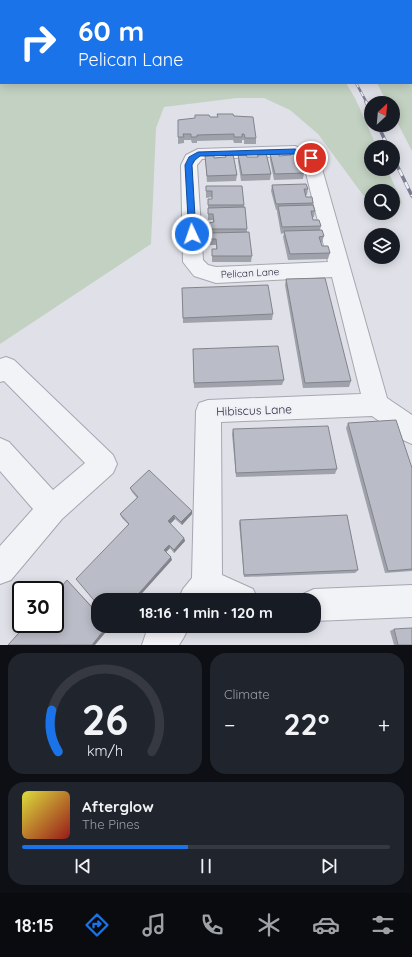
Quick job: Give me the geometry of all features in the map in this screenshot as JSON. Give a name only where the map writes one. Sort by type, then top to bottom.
[{"type":"street","name":"Pelican Lane","points":[[340,269],[216,275],[201,271],[193,262],[189,165],[192,158],[198,154],[295,152],[311,158],[376,405]]},
{"type":"street","points":[[0,372],[6,367],[104,464],[52,509],[0,569]]},
{"type":"street","points":[[376,405],[408,427],[412,432]]},
{"type":"street","name":"Hibiscus Lane","points":[[200,592],[208,411],[376,405]]},
{"type":"street","points":[[0,451],[52,509]]},
{"type":"street","points":[[321,605],[412,601]]},
{"type":"street","points":[[158,645],[167,633]]},
{"type":"green space","points":[[0,84],[347,84],[364,118],[364,132],[370,132],[374,140],[364,140],[364,176],[390,176],[394,184],[364,184],[363,195],[318,134],[290,110],[264,98],[237,98],[164,107],[156,128],[151,244],[0,344]]},
{"type":"green space","points":[[378,84],[412,84],[412,151],[400,128],[400,96],[384,96]]},
{"type":"building","points":[[217,114],[233,114],[234,116],[253,117],[256,138],[245,138],[244,134],[242,134],[242,137],[234,137],[234,134],[197,135],[197,137],[191,137],[191,134],[183,134],[184,137],[178,137],[178,120],[195,118],[195,115],[209,115],[210,117],[218,117]]},
{"type":"building","points":[[298,152],[304,173],[275,174],[270,154],[279,154],[279,156],[291,155],[290,153]]},
{"type":"building","points":[[266,153],[271,174],[242,175],[238,155],[258,157],[258,154]]},
{"type":"building","points":[[225,154],[233,154],[237,175],[207,176],[205,156],[214,155],[214,158],[226,157]]},
{"type":"building","points":[[306,184],[308,189],[304,189],[306,197],[312,197],[313,203],[276,204],[272,185]]},
{"type":"building","points":[[206,186],[242,186],[244,205],[208,205],[208,199],[212,199],[212,191],[206,191]]},
{"type":"building","points":[[313,205],[315,211],[311,211],[313,220],[319,220],[321,226],[282,227],[278,206]]},
{"type":"building","points":[[245,207],[247,229],[210,229],[209,223],[214,222],[213,214],[208,214],[208,208]]},
{"type":"building","points":[[322,230],[324,236],[319,237],[322,246],[328,246],[330,253],[290,254],[284,231]]},
{"type":"building","points":[[249,232],[252,256],[212,256],[212,249],[217,249],[216,239],[210,239],[210,233]]},
{"type":"building","points":[[325,278],[351,381],[305,383],[286,279]]},
{"type":"building","points":[[268,285],[273,314],[183,318],[182,288]]},
{"type":"building","points":[[278,346],[284,380],[194,383],[193,349]]},
{"type":"building","points":[[396,420],[412,468],[412,569],[388,571],[348,423]]},
{"type":"building","points":[[328,426],[337,469],[236,473],[233,429]]},
{"type":"building","points":[[149,470],[192,511],[181,522],[174,515],[168,521],[184,538],[174,550],[169,545],[164,550],[171,557],[139,593],[91,593],[91,597],[76,579],[129,524],[120,514],[138,497],[130,488]]},
{"type":"building","points":[[347,515],[358,570],[244,575],[240,520]]},
{"type":"building","points":[[67,580],[91,606],[91,633],[101,633],[92,645],[8,645],[19,633],[64,633],[64,584]]},
{"type":"building","points":[[412,628],[412,645],[398,645],[394,629]]},
{"type":"railway","points":[[357,84],[364,98]]},
{"type":"railway","points":[[381,132],[385,140]]},
{"type":"railway","points":[[400,171],[412,196]]},
{"type":"route","points":[[192,234],[189,165],[192,158],[198,154],[295,152],[311,158]]}]
